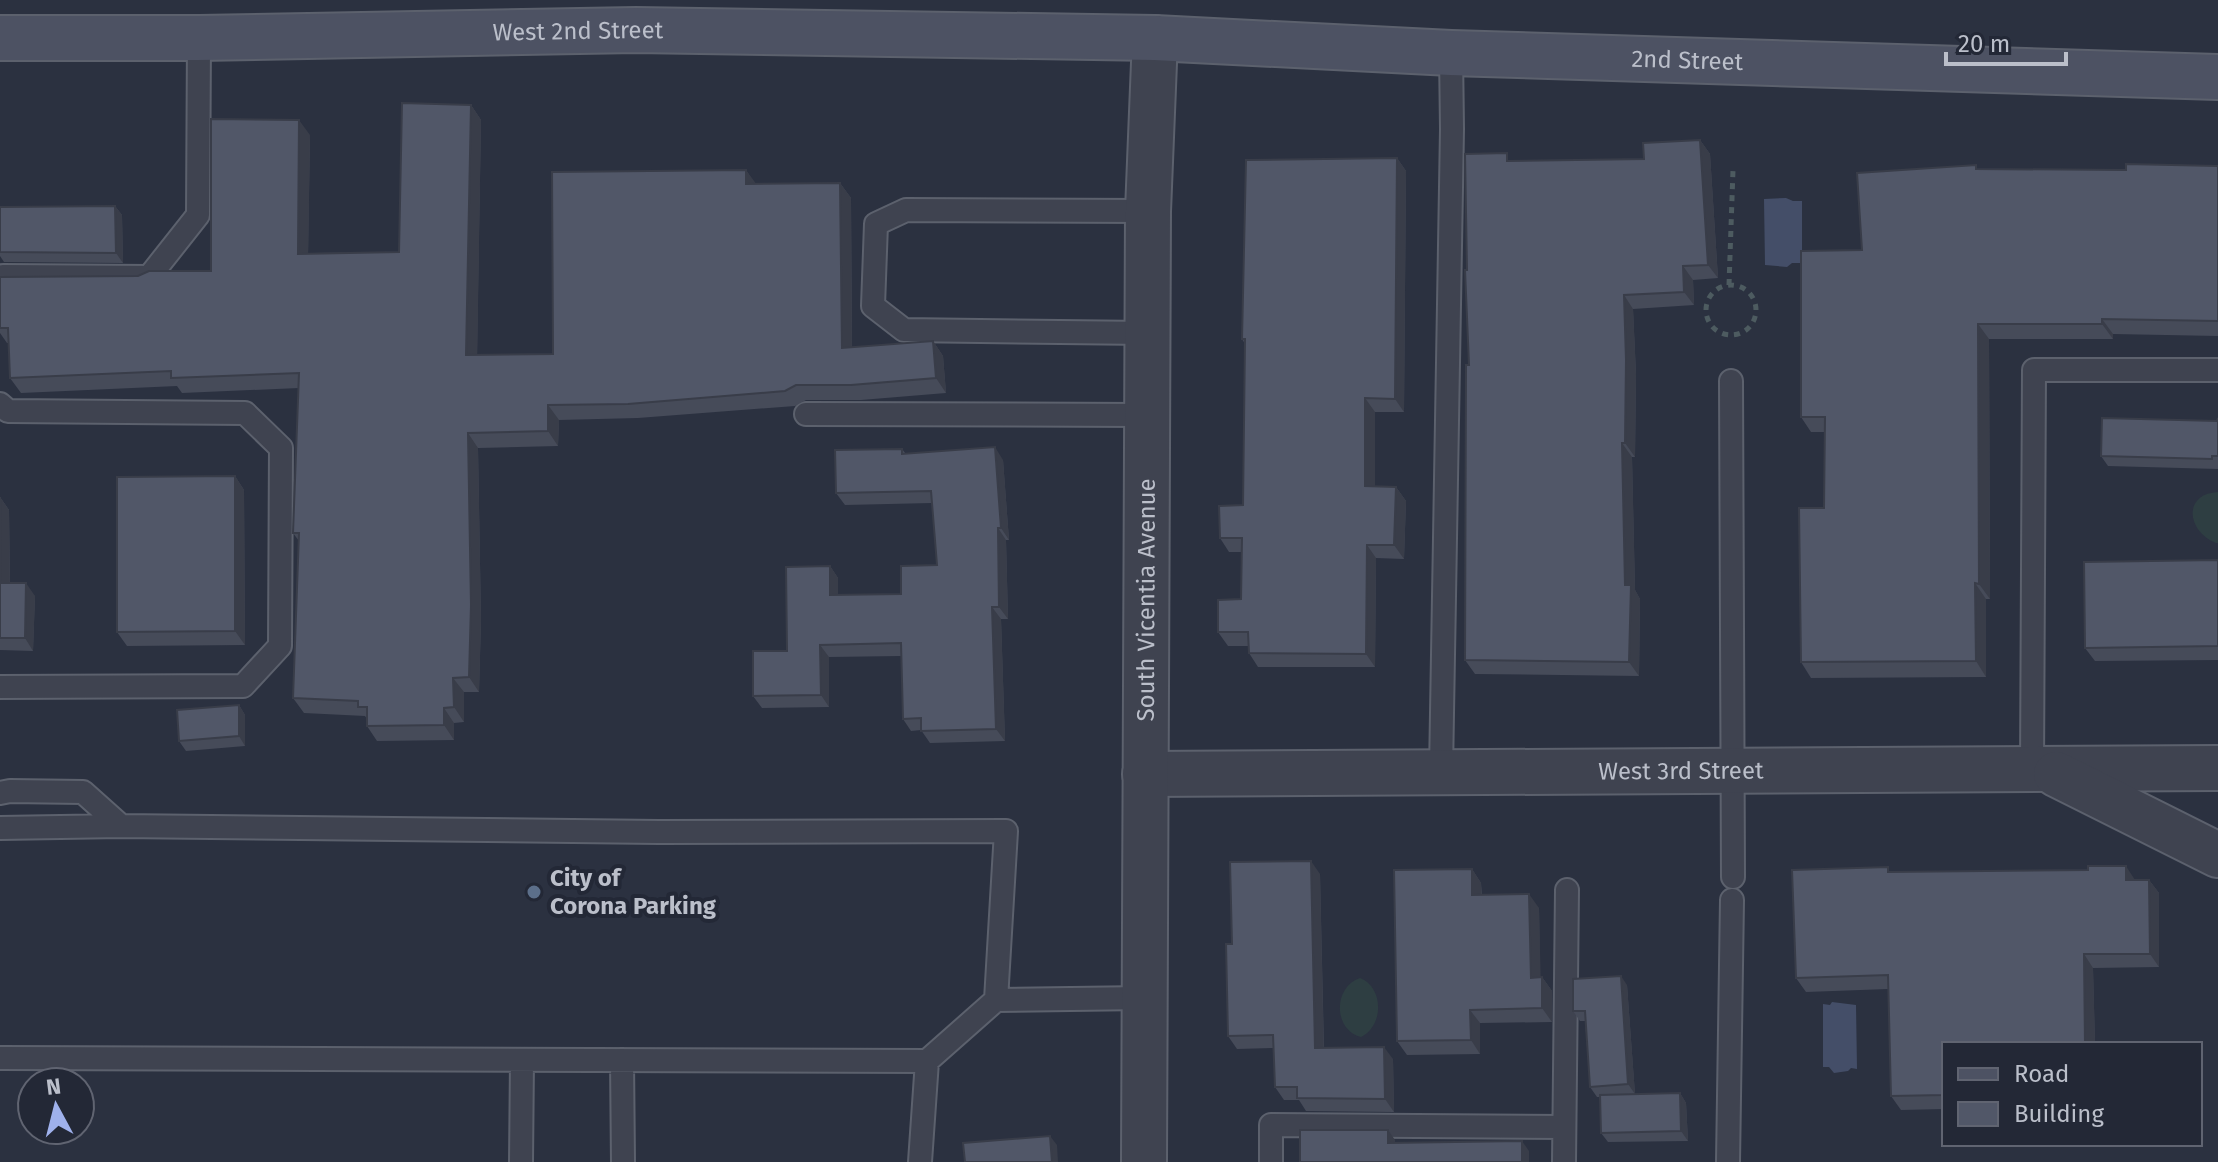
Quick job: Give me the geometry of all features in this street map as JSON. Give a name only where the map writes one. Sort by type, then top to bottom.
[{"type":"main road","name":"West 2nd Street","points":[[0,38],[199,38],[636,30],[1155,38]]},
{"type":"main road","name":"2nd Street","points":[[1155,38],[1451,53],[2218,77]]},
{"type":"street","name":"South Vicentia Avenue","points":[[1144,1162],[1148,211],[1155,38]]},
{"type":"street","name":"West 3rd Street","points":[[1145,774],[2218,768]]},
{"type":"street","points":[[2039,769],[2218,855]]},
{"type":"lane","points":[[0,279],[3,276],[149,277],[198,215],[199,38]]},
{"type":"lane","points":[[1441,772],[1451,53]]},
{"type":"lane","points":[[1147,333],[904,330],[873,306],[876,224],[906,210],[1148,211]]},
{"type":"lane","points":[[2039,769],[2034,370],[2218,370]]},
{"type":"lane","points":[[1728,1162],[1733,771],[1731,381]]},
{"type":"lane","points":[[0,404],[8,411],[245,413],[281,448],[280,646],[243,686],[0,687]]},
{"type":"lane","points":[[806,414],[1147,415]]},
{"type":"lane","points":[[0,793],[83,792],[121,826]]},
{"type":"lane","points":[[0,828],[1006,831],[996,1000]]},
{"type":"lane","points":[[1564,1162],[1567,890]]},
{"type":"lane","points":[[0,1058],[927,1061],[996,1000],[1144,998]]},
{"type":"lane","points":[[521,1162],[522,1060]]},
{"type":"lane","points":[[622,1060],[623,1162]]},
{"type":"lane","points":[[920,1162],[927,1061]]},
{"type":"lane","points":[[1271,1162],[1271,1125],[1564,1127]]},
{"type":"path","points":[[1729,285],[1733,170]]},
{"type":"path","points":[[1729,285],[1744,289],[1754,301],[1756,309],[1751,324],[1745,330],[1730,334],[1716,330],[1706,311],[1714,290],[1729,285]]},
{"type":"shaded area","points":[[2218,492],[2216,543],[2199,531],[2193,514],[2198,499]]},
{"type":"shaded area","points":[[1360,978],[1374,989],[1378,1007],[1374,1024],[1361,1037],[1345,1026],[1340,1008],[1345,990]]},
{"type":"water","points":[[1764,199],[1802,201],[1802,263],[1792,263],[1787,267],[1765,265]]},
{"type":"water","points":[[1832,1002],[1856,1005],[1857,1069],[1834,1073],[1829,1067],[1823,1067],[1823,1004],[1830,1005]]},
{"type":"building","points":[[402,103],[471,105],[466,355],[553,354],[552,172],[746,170],[746,184],[840,183],[842,348],[933,341],[936,378],[851,385],[796,385],[785,391],[628,404],[548,405],[548,431],[468,433],[469,677],[453,678],[454,707],[444,708],[444,725],[367,726],[367,707],[358,707],[358,701],[293,698],[299,533],[293,533],[299,373],[171,378],[171,371],[10,378],[8,328],[0,328],[0,277],[138,276],[149,271],[211,271],[211,119],[299,120],[298,254],[399,252]]},
{"type":"building","points":[[1700,140],[1708,265],[1683,266],[1684,292],[1624,295],[1625,443],[1622,443],[1625,585],[1631,585],[1629,662],[1465,660],[1466,365],[1469,365],[1465,154],[1507,153],[1507,161],[1644,159],[1643,143]]},
{"type":"building","points":[[1397,158],[1395,399],[1365,398],[1365,486],[1396,487],[1394,545],[1367,545],[1366,654],[1249,653],[1248,632],[1218,632],[1218,600],[1241,599],[1242,538],[1220,538],[1219,506],[1243,505],[1245,339],[1242,339],[1246,160]]},
{"type":"building","points":[[2126,164],[2218,166],[2218,321],[2102,319],[2102,324],[1978,324],[1979,584],[1975,583],[1976,661],[1801,662],[1799,508],[1824,508],[1825,417],[1801,417],[1801,251],[1862,250],[1857,173],[1976,165],[1976,169],[2126,170]]},
{"type":"building","points":[[115,206],[116,253],[0,252],[0,207]]},
{"type":"building","points":[[2102,418],[2217,421],[2218,418],[2218,456],[2212,456],[2212,459],[2101,456]]},
{"type":"building","points":[[995,447],[1001,528],[998,528],[999,607],[992,607],[996,729],[921,731],[921,718],[903,719],[901,643],[820,645],[821,695],[753,696],[753,651],[787,651],[786,567],[830,566],[830,595],[901,594],[901,566],[937,565],[931,491],[836,493],[835,450],[902,449],[902,454]]},
{"type":"building","points":[[235,476],[235,631],[117,632],[117,477]]},
{"type":"building","points":[[0,497],[1,583],[26,583],[25,638],[0,638]]},
{"type":"building","points":[[2218,560],[2218,646],[2085,648],[2084,562]]},
{"type":"building","points":[[239,705],[239,736],[179,741],[177,710]]},
{"type":"building","points":[[1311,861],[1315,1048],[1384,1047],[1385,1099],[1297,1098],[1297,1087],[1275,1087],[1273,1035],[1228,1036],[1226,944],[1232,944],[1230,862]]},
{"type":"building","points":[[2088,866],[2126,866],[2126,880],[2149,880],[2150,954],[2084,954],[2085,1042],[1942,1042],[1942,1095],[1891,1096],[1888,975],[1796,978],[1792,870],[1888,867],[1888,872],[2088,870]]},
{"type":"building","points":[[1472,869],[1472,895],[1529,894],[1531,978],[1542,977],[1542,1008],[1470,1010],[1471,1040],[1397,1041],[1394,870]]},
{"type":"building","points":[[1621,976],[1628,1084],[1590,1087],[1585,1011],[1573,1011],[1573,979]]},
{"type":"building","points":[[1680,1093],[1681,1131],[1601,1133],[1600,1095]]},
{"type":"building","points":[[1300,1130],[1388,1130],[1388,1143],[1522,1141],[1522,1162],[1300,1162]]},
{"type":"building","points":[[1050,1136],[1052,1162],[965,1162],[963,1143]]},
{"type":"place","name":"City of Corona Parking","points":[[534,892]]}]
